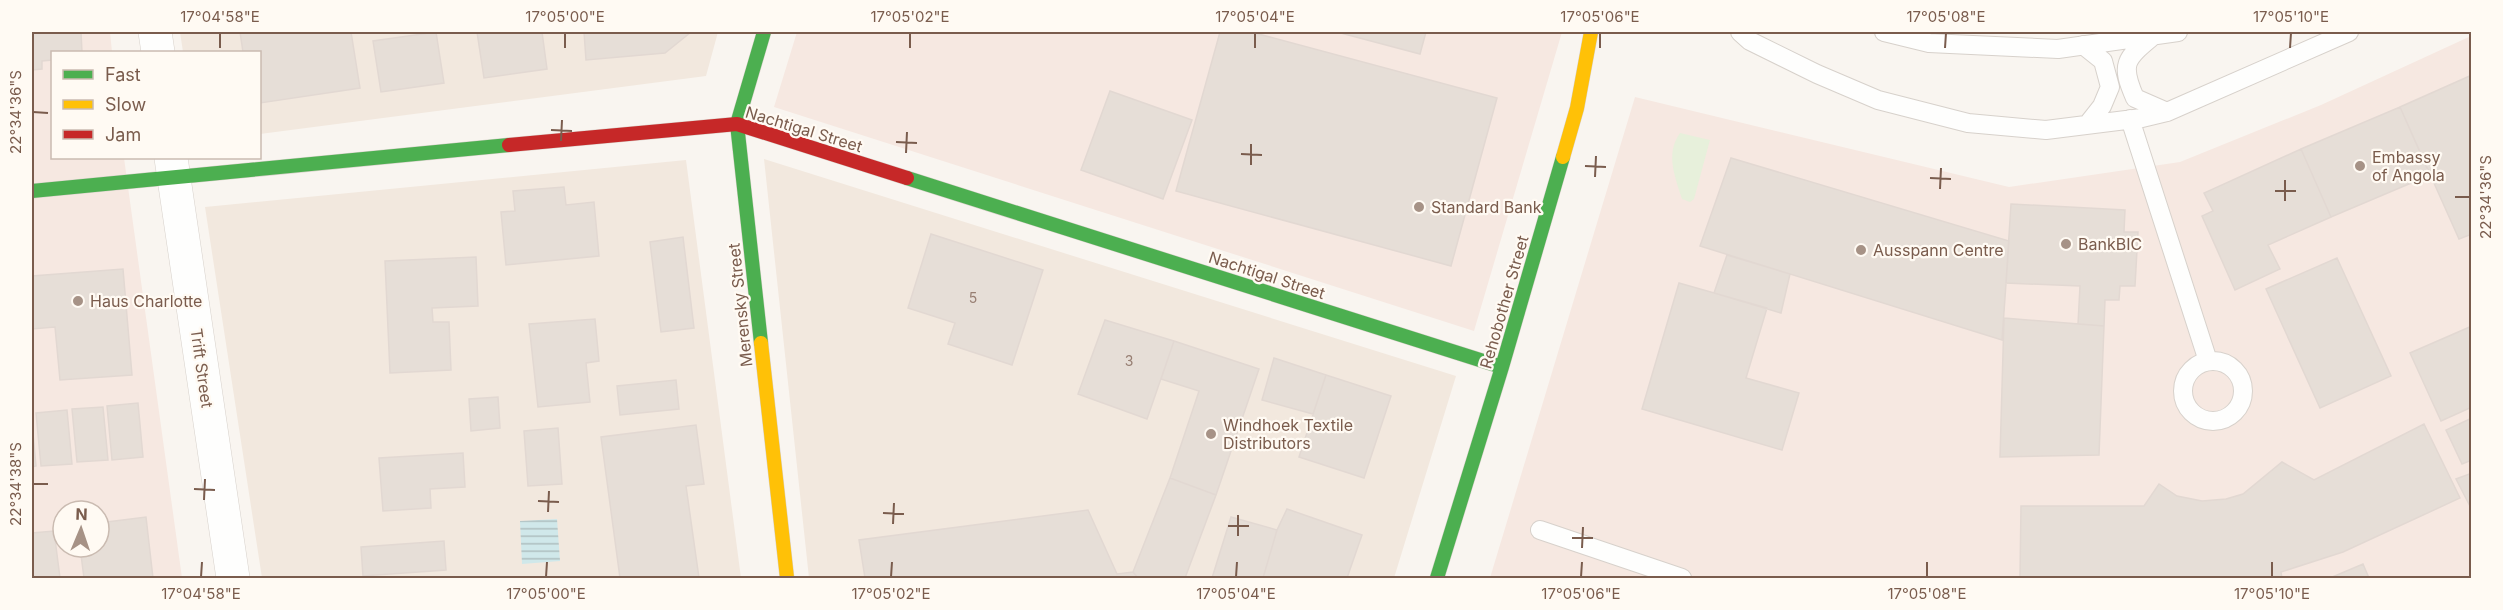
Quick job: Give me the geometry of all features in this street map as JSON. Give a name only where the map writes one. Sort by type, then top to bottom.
[{"type":"street","points":[[155,32],[158,51]]},
{"type":"street","name":"Merensky Street","points":[[764,32],[737,124],[787,579]]},
{"type":"street","name":"Rehobother Street","points":[[1437,579],[1502,367],[1577,108],[1591,32]]},
{"type":"street","points":[[1577,108],[1602,53]]},
{"type":"street","name":"Nachtigal Street","points":[[32,191],[172,166],[737,124],[1502,367]]},
{"type":"street","name":"Trift Street","points":[[172,166],[233,579]]},
{"type":"lane","points":[[1740,32],[1750,41],[1817,74],[1878,100],[1968,123],[2046,130],[2167,112],[2349,32]]},
{"type":"lane","points":[[1884,32],[1929,43],[2058,49],[2178,32]]},
{"type":"lane","points":[[2153,35],[2131,54],[2126,76],[2135,98],[2167,112]]},
{"type":"lane","points":[[2083,45],[2103,61],[2110,87],[2102,106],[2087,125]]},
{"type":"lane","points":[[2130,119],[2208,361]]},
{"type":"lane","points":[[1540,530],[1674,577]]},
{"type":"shaded area","points":[[32,32],[110,32],[112,51],[51,51],[51,159],[124,159],[182,578],[32,578]]},
{"type":"shaded area","points":[[180,32],[718,32],[706,76],[261,134],[261,51],[183,51]]},
{"type":"shaded area","points":[[797,32],[1562,32],[1474,331],[774,107]]},
{"type":"shaded area","points":[[2471,36],[2471,578],[1490,578],[1635,97],[2009,187],[2180,162],[2321,105]]},
{"type":"shaded area","points":[[764,159],[1456,376],[1394,578],[809,578]]},
{"type":"shaded area","points":[[686,160],[741,578],[262,578],[205,207]]},
{"type":"green space","points":[[1680,133],[1710,140],[1694,199],[1690,202],[1682,199],[1673,165],[1673,149]]},
{"type":"water","points":[[557,519],[560,561],[522,564],[520,521]]},
{"type":"building","points":[[32,32],[81,32],[82,51],[51,51],[51,60],[42,61],[42,69],[32,70]]},
{"type":"building","points":[[240,32],[351,32],[360,88],[261,103],[261,51],[243,51]]},
{"type":"building","points":[[436,32],[444,83],[381,92],[373,41]]},
{"type":"building","points":[[477,32],[542,32],[547,69],[484,78]]},
{"type":"building","points":[[584,32],[691,32],[665,53],[586,60]]},
{"type":"building","points":[[1220,32],[1251,32],[1497,98],[1451,266],[1176,191]]},
{"type":"building","points":[[1337,32],[1426,32],[1420,54]]},
{"type":"building","points":[[2472,75],[2472,234],[2459,239],[2400,107]]},
{"type":"building","points":[[1110,91],[1192,120],[1163,199],[1081,170]]},
{"type":"building","points":[[2400,107],[2430,175],[2331,217],[2301,149]]},
{"type":"building","points":[[2301,149],[2331,217],[2268,245],[2280,269],[2235,290],[2202,216],[2213,211],[2204,193]]},
{"type":"building","name":"Ausspann Centre","points":[[1731,158],[2009,241],[2002,340],[1700,246]]},
{"type":"building","points":[[564,187],[566,205],[594,202],[599,256],[506,265],[501,212],[515,211],[513,191]]},
{"type":"building","points":[[2011,204],[2125,210],[2124,232],[2138,232],[2135,286],[2120,286],[2119,300],[2105,300],[2104,326],[2078,324],[2080,286],[2006,283]]},
{"type":"building","points":[[931,234],[1043,270],[1012,365],[948,344],[955,323],[908,308]]},
{"type":"building","points":[[683,237],[694,328],[661,332],[650,242]]},
{"type":"building","points":[[1727,255],[1790,274],[1781,313],[1714,293]]},
{"type":"building","points":[[476,257],[478,306],[432,308],[433,322],[449,322],[451,370],[390,373],[385,261]]},
{"type":"building","points":[[2337,258],[2391,376],[2320,408],[2266,289]]},
{"type":"building","name":"Haus Charlotte","points":[[123,269],[132,375],[60,380],[55,327],[32,329],[32,276]]},
{"type":"building","points":[[1679,283],[1767,308],[1746,378],[1799,393],[1782,450],[1642,409]]},
{"type":"building","points":[[2004,318],[2104,326],[2099,455],[2000,457]]},
{"type":"building","points":[[595,319],[599,361],[586,363],[590,402],[538,407],[529,324]]},
{"type":"building","points":[[1105,320],[1174,341],[1147,419],[1078,394]]},
{"type":"building","points":[[2472,326],[2472,407],[2441,421],[2410,353]]},
{"type":"building","name":"Windhoek Textile Distributors","points":[[1174,341],[1259,369],[1216,495],[1170,478],[1199,391],[1161,379]]},
{"type":"building","points":[[1274,358],[1326,375],[1313,414],[1262,400]]},
{"type":"building","points":[[1326,375],[1391,396],[1364,478],[1299,457]]},
{"type":"building","points":[[676,380],[679,409],[620,415],[617,386]]},
{"type":"building","points":[[498,397],[500,428],[471,431],[469,399]]},
{"type":"building","points":[[138,403],[143,457],[112,460],[107,406]]},
{"type":"building","points":[[103,407],[108,460],[77,462],[72,409]]},
{"type":"building","points":[[67,410],[72,464],[41,466],[36,413]]},
{"type":"building","points":[[2472,418],[2472,460],[2462,464],[2446,430]]},
{"type":"building","points":[[32,423],[36,466],[32,467]]},
{"type":"building","points":[[2424,424],[2460,498],[2343,552],[2281,572],[2282,578],[2020,578],[2021,506],[2144,506],[2159,484],[2177,496],[2202,501],[2226,499],[2243,494],[2282,462],[2314,480]]},
{"type":"building","points":[[696,425],[704,484],[686,486],[699,578],[620,578],[601,437]]},
{"type":"building","points":[[558,428],[562,484],[528,486],[524,431]]},
{"type":"building","points":[[463,453],[465,487],[430,489],[431,508],[383,511],[379,458]]},
{"type":"building","points":[[2472,473],[2472,510],[2456,479]]},
{"type":"building","points":[[1170,478],[1216,495],[1185,578],[1138,578],[1133,572]]},
{"type":"building","points":[[1287,509],[1362,535],[1347,578],[1263,578],[1277,530]]},
{"type":"building","points":[[1088,510],[1117,574],[1133,572],[1138,578],[865,578],[859,540]]},
{"type":"building","points":[[146,517],[153,578],[84,578],[82,559],[111,559],[111,521]]},
{"type":"building","points":[[1231,517],[1277,530],[1263,578],[1212,578]]},
{"type":"building","points":[[51,531],[51,559],[58,559],[60,578],[32,578],[32,533]]},
{"type":"building","points":[[444,541],[446,570],[363,576],[361,547]]},
{"type":"building","points":[[2363,564],[2369,578],[2330,578]]},
{"type":"traffic: fast","points":[[761,343],[737,124],[764,32]]},
{"type":"traffic: fast","points":[[32,191],[509,145]]},
{"type":"traffic: fast","points":[[1437,578],[1563,157]]},
{"type":"traffic: fast","points":[[907,178],[1502,367]]},
{"type":"traffic: slow","points":[[1563,157],[1577,108],[1591,32]]},
{"type":"traffic: slow","points":[[761,343],[787,578]]},
{"type":"traffic: jam","points":[[509,145],[737,124],[907,178]]},
{"type":"place","name":"Embassy of Angola","points":[[2360,166]]},
{"type":"place","name":"Standard Bank","points":[[1419,207]]},
{"type":"place","name":"BankBIC","points":[[2066,244]]},
{"type":"place","name":"Ausspann Centre","points":[[1861,250]]},
{"type":"place","name":"Haus Charlotte","points":[[78,301]]},
{"type":"place","name":"Windhoek Textile Distributors","points":[[1211,434]]}]
